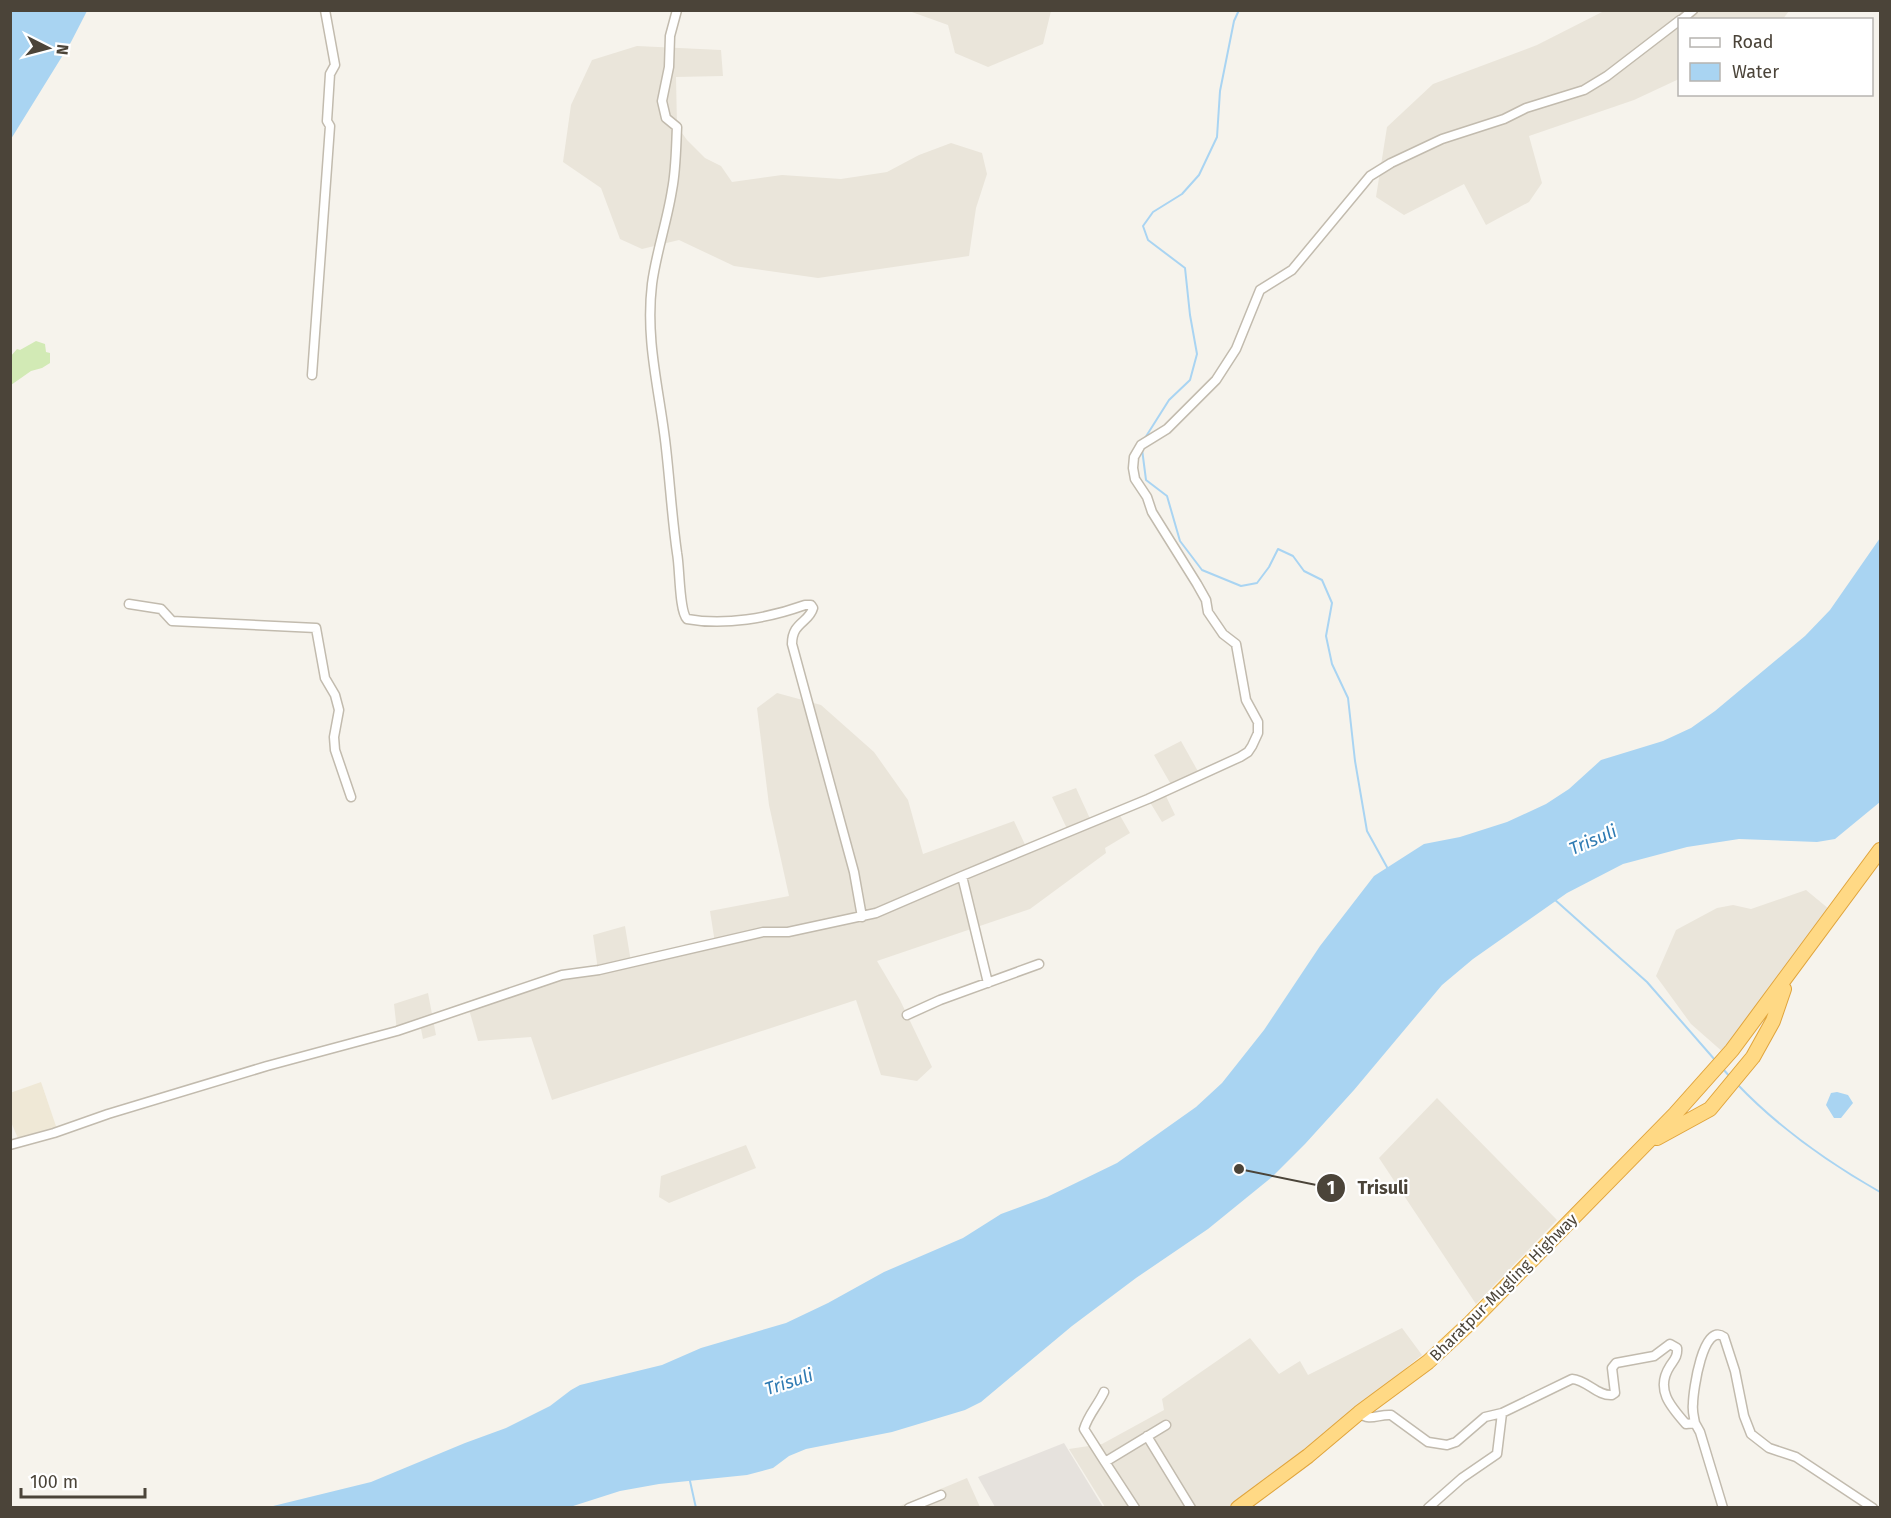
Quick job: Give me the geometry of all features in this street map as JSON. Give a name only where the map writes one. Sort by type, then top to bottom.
[{"type":"highway","points":[[1789,976],[1881,850]]},
{"type":"highway","name":"Bharatpur-Mugling Highway","points":[[1238,1508],[1428,1362],[1470,1323],[1696,1091],[1732,1050],[1789,976]]},
{"type":"highway","name":"Bharatpur-Mugling Highway","points":[[1645,1144],[1710,1109],[1748,1065],[1773,1021],[1789,976]]},
{"type":"street","points":[[312,375],[330,126],[327,121],[329,86],[330,74],[335,65],[325,10]]},
{"type":"street","points":[[677,10],[670,36],[669,67],[662,101],[666,118],[677,127],[676,159],[673,190],[652,285],[650,332],[680,572],[681,609],[687,619],[713,621],[763,617],[812,605],[811,614],[796,626],[792,644],[854,872],[862,917]]},
{"type":"street","points":[[10,1145],[267,1066],[397,1031],[562,975],[599,970],[763,932],[788,932],[876,913],[1156,796],[1248,752],[1258,733],[1258,722],[1246,699],[1236,644],[1223,634],[1209,612],[1206,600],[1197,584],[1152,512],[1147,497],[1135,479],[1134,457],[1141,446],[1167,429],[1216,380],[1236,349],[1260,290],[1292,270],[1370,176],[1391,163],[1442,139],[1504,119],[1526,108],[1584,90],[1607,76],[1678,22]]},
{"type":"street","points":[[129,604],[148,605],[161,609],[172,621],[316,628],[325,678],[335,695],[339,710],[334,738],[335,750],[351,797]]},
{"type":"street","points":[[962,876],[988,983]]},
{"type":"street","points":[[907,1016],[940,1000],[1039,964]]},
{"type":"street","points":[[1723,1508],[1700,1432],[1695,1423],[1692,1406],[1703,1353],[1710,1338],[1715,1334],[1724,1337],[1735,1371],[1744,1416],[1751,1434],[1770,1448],[1796,1457],[1873,1508]]},
{"type":"street","points":[[1359,1413],[1371,1419],[1391,1415],[1428,1442],[1439,1445],[1455,1442],[1485,1417],[1502,1413],[1572,1379],[1580,1380],[1603,1394],[1612,1395],[1615,1393],[1612,1368],[1616,1362],[1654,1356],[1671,1344],[1677,1348],[1678,1353],[1664,1378],[1665,1396],[1686,1424],[1695,1423]]},
{"type":"street","points":[[1104,1392],[1087,1418],[1084,1429],[1135,1508]]},
{"type":"street","points":[[1428,1508],[1462,1478],[1497,1454],[1502,1413]]},
{"type":"street","points":[[1106,1462],[1166,1425]]},
{"type":"street","points":[[1147,1436],[1191,1508]]},
{"type":"street","points":[[909,1508],[941,1495]]},
{"type":"shaded area","points":[[909,11],[1051,11],[1043,44],[988,67],[955,53],[948,25]]},
{"type":"shaded area","points":[[1604,11],[1789,11],[1784,18],[1678,18],[1678,79],[1634,100],[1529,136],[1542,183],[1529,202],[1486,225],[1464,184],[1404,215],[1376,197],[1387,127],[1433,84],[1537,45]]},
{"type":"shaded area","points":[[637,46],[721,50],[723,76],[676,77],[677,126],[705,158],[721,166],[732,182],[782,175],[841,179],[887,172],[919,155],[951,143],[982,153],[987,174],[976,208],[969,256],[818,278],[734,266],[679,240],[642,249],[620,239],[601,188],[563,162],[571,105],[592,60]]},
{"type":"shaded area","points":[[777,693],[821,705],[874,752],[908,800],[923,854],[1014,821],[1028,851],[1069,833],[1052,797],[1076,788],[1092,823],[1118,812],[1130,833],[1105,848],[1106,853],[1030,909],[877,961],[900,1000],[932,1067],[917,1081],[881,1075],[856,1000],[552,1100],[531,1037],[478,1041],[468,1006],[531,984],[598,970],[593,935],[625,926],[631,962],[715,943],[710,911],[789,896],[769,805],[757,708]]},
{"type":"shaded area","points":[[1181,741],[1200,775],[1173,788],[1154,755]]},
{"type":"shaded area","points":[[1164,792],[1175,815],[1162,822],[1148,799]]},
{"type":"shaded area","points":[[1806,890],[1829,909],[1724,1053],[1691,1024],[1656,976],[1676,930],[1717,908],[1733,905],[1751,909]]},
{"type":"shaded area","points":[[428,993],[436,1035],[423,1039],[420,1024],[397,1031],[394,1004]]},
{"type":"shaded area","points":[[41,1082],[58,1132],[20,1143],[11,1122],[10,1093]]},
{"type":"shaded area","points":[[1437,1098],[1557,1220],[1476,1304],[1379,1158]]},
{"type":"shaded area","points":[[746,1145],[756,1168],[669,1203],[659,1197],[661,1176]]},
{"type":"shaded area","points":[[1402,1328],[1422,1355],[1235,1507],[1105,1507],[1069,1449],[1102,1444],[1164,1410],[1162,1399],[1250,1338],[1279,1374],[1300,1361],[1308,1375]]},
{"type":"shaded area","points":[[1064,1443],[1103,1507],[995,1507],[978,1477]]},
{"type":"shaded area","points":[[967,1478],[980,1507],[895,1508]]},
{"type":"green space","points":[[36,341],[45,344],[46,352],[50,353],[50,363],[31,371],[11,385],[11,356],[17,349],[20,350]]},
{"type":"water","points":[[11,10],[87,11],[71,42],[11,139]]},
{"type":"water","points":[[1880,538],[1880,802],[1835,839],[1817,842],[1739,839],[1687,847],[1623,864],[1567,893],[1473,959],[1442,985],[1354,1090],[1272,1177],[1208,1229],[1136,1278],[1072,1326],[981,1402],[965,1410],[892,1432],[806,1449],[789,1456],[773,1468],[747,1475],[659,1484],[620,1491],[570,1507],[269,1507],[371,1482],[506,1428],[550,1406],[580,1385],[662,1365],[701,1348],[786,1323],[884,1272],[963,1238],[1001,1214],[1047,1197],[1117,1163],[1196,1107],[1222,1083],[1264,1030],[1320,946],[1374,876],[1424,844],[1460,837],[1507,822],[1546,804],[1569,789],[1601,760],[1663,741],[1691,728],[1715,711],[1805,636],[1830,610]]},
{"type":"water","points":[[1831,1093],[1848,1095],[1853,1103],[1841,1118],[1834,1118],[1826,1105]]},
{"type":"waterway","points":[[1145,438],[1169,400],[1190,380],[1197,354],[1185,268],[1148,240],[1143,226],[1153,212],[1182,194],[1199,175],[1217,137],[1220,91],[1234,21],[1239,10]]},
{"type":"waterway","points":[[1142,449],[1146,480],[1167,496],[1180,541],[1202,570],[1241,586],[1257,583],[1269,567],[1278,549],[1293,556],[1304,571],[1322,580],[1332,603],[1326,636],[1332,664],[1348,698],[1355,761],[1367,831],[1388,869]]},
{"type":"waterway","points":[[1554,899],[1647,982],[1715,1060]]},
{"type":"waterway","points":[[1723,1069],[1731,1078]]},
{"type":"waterway","points":[[1737,1084],[1769,1115],[1805,1143],[1880,1192]]},
{"type":"waterway","points":[[690,1481],[696,1508]]},
{"type":"place","name":"Trisuli","points":[[1239,1169]]}]
